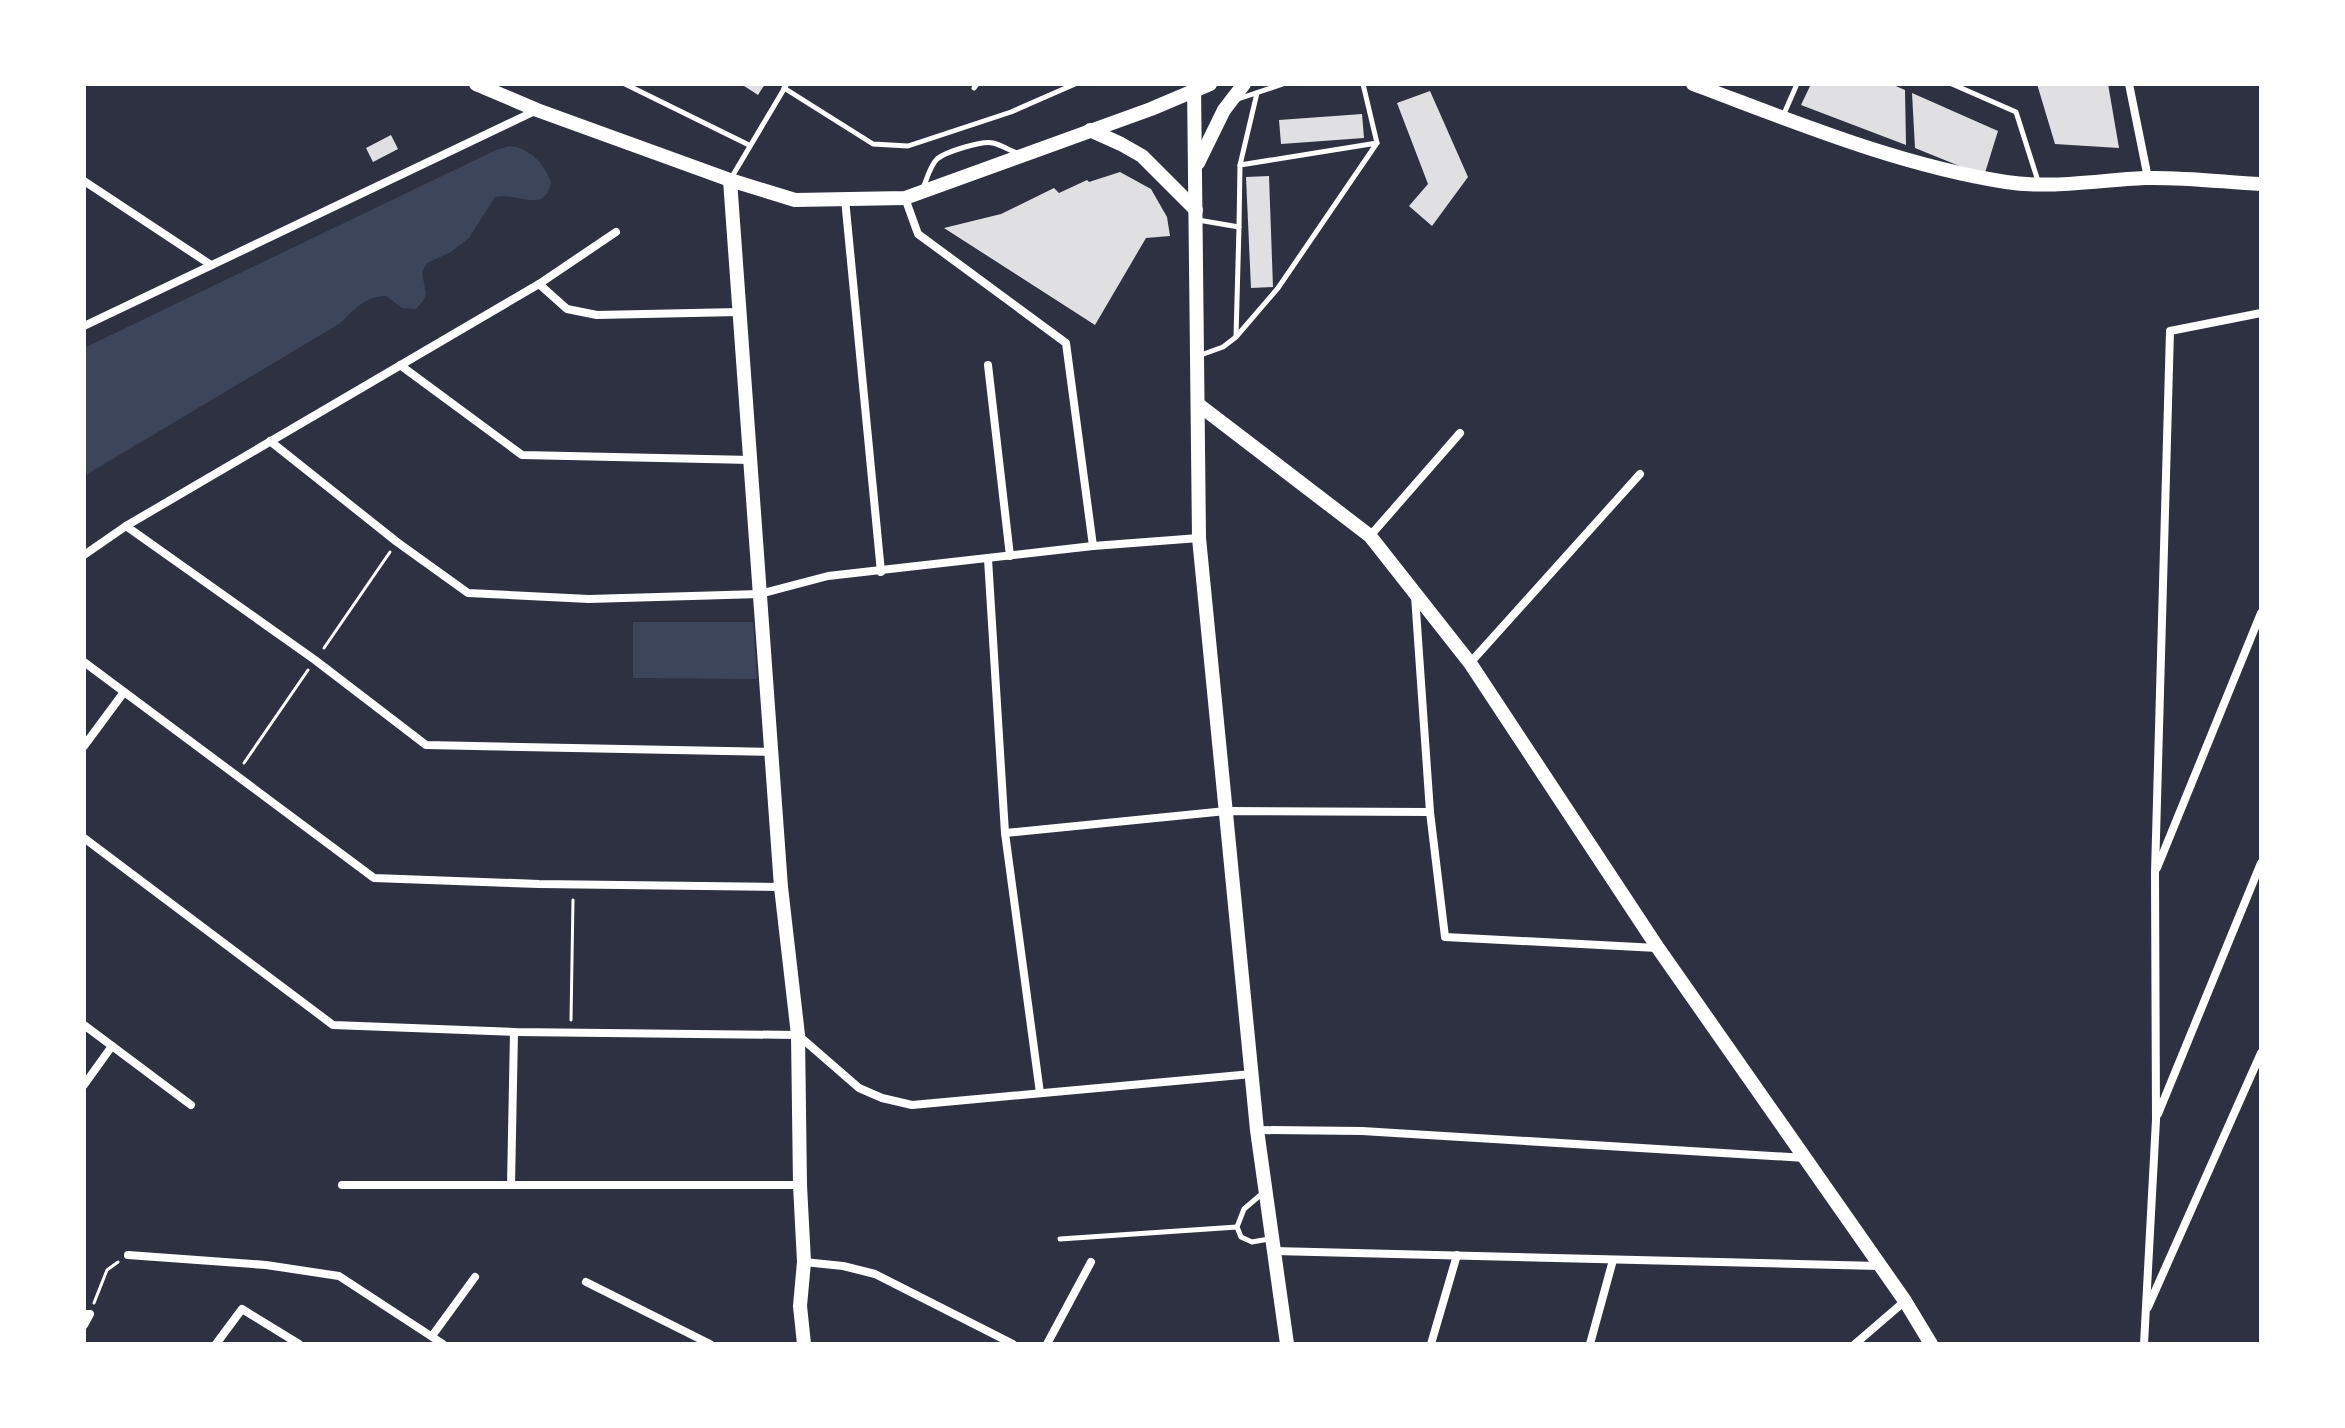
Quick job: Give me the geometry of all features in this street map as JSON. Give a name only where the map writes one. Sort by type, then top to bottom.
[{"type":"main road","points":[[476,84],[537,110],[730,180],[795,200],[905,198],[1210,84]]},
{"type":"main road","points":[[1196,167],[1224,110],[1244,84]]},
{"type":"main road","points":[[1693,84],[1833,136],[1938,168],[2009,183],[2071,184],[2148,178],[2261,184]]},
{"type":"main road","points":[[1194,88],[1199,538],[1257,1130],[1287,1344]]},
{"type":"main road","points":[[1090,130],[1142,156],[1197,215]]},
{"type":"main road","points":[[730,180],[781,887],[798,1035],[804,1262],[800,1306],[804,1344]]},
{"type":"main road","points":[[1199,405],[1370,536],[1470,663],[1658,948],[1905,1301],[1928,1342]]},
{"type":"street","points":[[2129,84],[2148,178]]},
{"type":"street","points":[[84,326],[537,110]]},
{"type":"street","points":[[84,181],[211,265]]},
{"type":"street","points":[[905,198],[918,234],[1066,343],[1093,546]]},
{"type":"street","points":[[845,199],[881,572]]},
{"type":"street","points":[[84,555],[126,526],[539,284],[616,232]]},
{"type":"street","points":[[539,284],[567,309],[597,315],[739,312]]},
{"type":"street","points":[[2144,1344],[2156,1120],[2155,873],[2170,331],[2261,313]]},
{"type":"street","points":[[400,365],[522,455],[752,460]]},
{"type":"street","points":[[988,365],[1010,556]]},
{"type":"street","points":[[1370,536],[1460,433]]},
{"type":"street","points":[[270,441],[397,542],[468,593],[589,599],[760,594],[828,576],[1093,546],[1199,538]]},
{"type":"street","points":[[1470,663],[1640,474]]},
{"type":"street","points":[[126,526],[315,660],[426,745],[772,752]]},
{"type":"street","points":[[988,559],[1005,833],[1040,1093]]},
{"type":"street","points":[[1415,595],[1430,812],[1445,937],[1658,948]]},
{"type":"street","points":[[2155,873],[2261,613]]},
{"type":"street","points":[[84,662],[374,878],[781,887]]},
{"type":"street","points":[[84,746],[124,692]]},
{"type":"street","points":[[1005,833],[1226,811],[1430,812]]},
{"type":"street","points":[[84,838],[333,1025],[514,1032],[798,1035],[859,1088],[882,1098],[912,1105],[1252,1074]]},
{"type":"street","points":[[2156,1120],[2261,863]]},
{"type":"street","points":[[84,1025],[191,1105]]},
{"type":"street","points":[[511,1185],[514,1032]]},
{"type":"street","points":[[84,1085],[112,1046]]},
{"type":"street","points":[[2146,1311],[2261,1053]]},
{"type":"street","points":[[1257,1130],[1362,1131],[1806,1158]]},
{"type":"street","points":[[342,1185],[800,1185]]},
{"type":"street","points":[[1273,1245],[1457,1255],[1880,1266]]},
{"type":"street","points":[[128,1255],[266,1265],[339,1276],[443,1344]]},
{"type":"street","points":[[1431,1344],[1457,1255]]},
{"type":"street","points":[[1590,1344],[1613,1260]]},
{"type":"street","points":[[804,1262],[843,1266],[875,1274],[1013,1344]]},
{"type":"street","points":[[1047,1344],[1091,1262]]},
{"type":"street","points":[[432,1336],[475,1277]]},
{"type":"street","points":[[586,1282],[710,1344]]},
{"type":"street","points":[[1855,1344],[1905,1301]]},
{"type":"street","points":[[216,1344],[242,1309],[299,1344]]},
{"type":"street","points":[[84,1325],[87,1314]]},
{"type":"lane","points":[[625,84],[749,145]]},
{"type":"lane","points":[[730,180],[785,86],[873,144],[908,146],[1024,107],[1075,84]]},
{"type":"lane","points":[[1231,102],[1283,84]]},
{"type":"lane","points":[[1198,356],[1223,347],[1236,337],[1278,288],[1377,143],[1363,84]]},
{"type":"lane","points":[[1782,117],[1797,84]]},
{"type":"lane","points":[[1952,84],[2016,112],[2039,184]]},
{"type":"lane","points":[[1236,337],[1240,165],[1257,93]]},
{"type":"lane","points":[[921,193],[931,167],[942,156],[984,142],[1022,156]]},
{"type":"lane","points":[[1240,165],[1377,143]]},
{"type":"lane","points":[[1197,215],[1239,227]]},
{"type":"lane","points":[[1265,1191],[1244,1209],[1237,1227],[1241,1237],[1273,1245]]},
{"type":"lane","points":[[1060,1239],[1237,1227]]},
{"type":"path","points":[[571,1032],[574,884]]},
{"type":"path","points":[[87,1314],[107,1270],[128,1255]]},
{"type":"shaded area","points":[[509,146],[530,153],[540,163],[551,182],[548,192],[537,200],[495,197],[469,238],[451,252],[427,263],[422,272],[426,294],[416,309],[402,308],[386,296],[366,301],[339,324],[84,476],[84,348]]},
{"type":"shaded area","points":[[633,622],[753,622],[757,679],[633,678]]},
{"type":"building","points":[[741,84],[765,84],[758,95]]},
{"type":"building","points":[[1811,84],[1891,84],[1905,90],[1906,145],[1801,105]]},
{"type":"building","points":[[2037,84],[2108,84],[2119,148],[2055,144]]},
{"type":"building","points":[[1430,91],[1468,177],[1432,226],[1409,206],[1428,184],[1397,103]]},
{"type":"building","points":[[1912,93],[1998,131],[1984,176],[1915,148]]},
{"type":"building","points":[[1362,114],[1364,138],[1281,144],[1279,120]]},
{"type":"building","points":[[391,135],[398,149],[373,162],[366,148]]},
{"type":"building","points":[[1120,172],[1151,189],[1167,217],[1170,236],[1146,238],[1095,325],[944,228],[1001,214],[1054,188],[1059,193],[1087,180],[1089,182]]},
{"type":"building","points":[[1269,176],[1273,287],[1251,288],[1246,177]]}]
